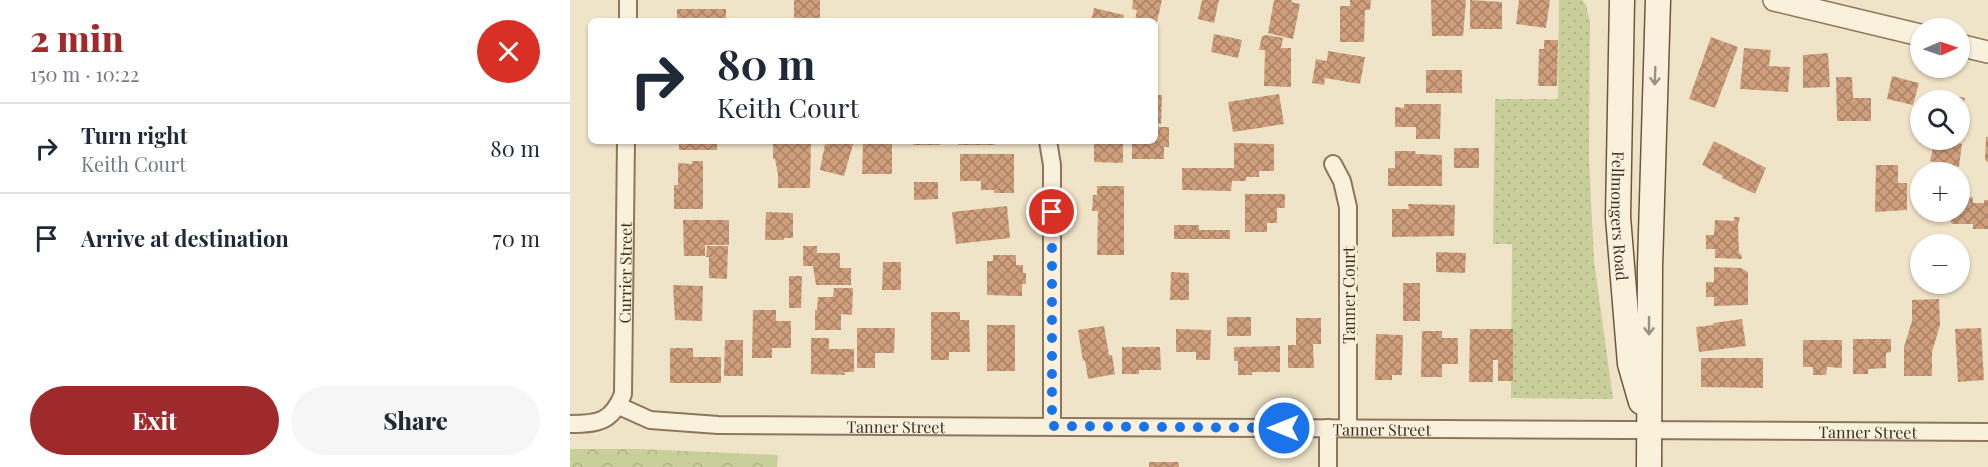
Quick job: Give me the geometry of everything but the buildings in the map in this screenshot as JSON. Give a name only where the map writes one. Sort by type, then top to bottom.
[{"type":"main road","name":"Fellmongers Road","points":[[1623,0],[1618,217],[1630,364],[1649,430]]},
{"type":"main road","name":"Fellmongers Road","points":[[1649,467],[1650,267],[1658,0]]},
{"type":"street","points":[[628,0],[628,18]]},
{"type":"street","points":[[1774,0],[1910,33]]},
{"type":"street","points":[[1970,48],[1988,52]]},
{"type":"street","name":"Currier Street","points":[[618,406],[623,394],[626,144]]},
{"type":"street","points":[[1048,144],[1052,165],[1052,426]]},
{"type":"street","name":"Tanner Court","points":[[1333,165],[1342,181],[1348,207],[1348,428]]},
{"type":"street","points":[[570,424],[585,424],[609,418],[618,406]]},
{"type":"street","name":"Tanner Street","points":[[618,406],[650,420],[670,423],[1988,432]]},
{"type":"street","points":[[1328,428],[1328,467]]},
{"type":"green space","points":[[1559,0],[1582,0],[1586,5],[1590,22],[1589,160],[1594,261],[1613,399],[1511,398],[1512,244],[1493,244],[1495,99],[1558,99]]},
{"type":"green space","points":[[570,449],[639,449],[778,455],[777,467],[570,467]]},
{"type":"route","points":[[1052,212],[1052,426],[1284,428]]}]
